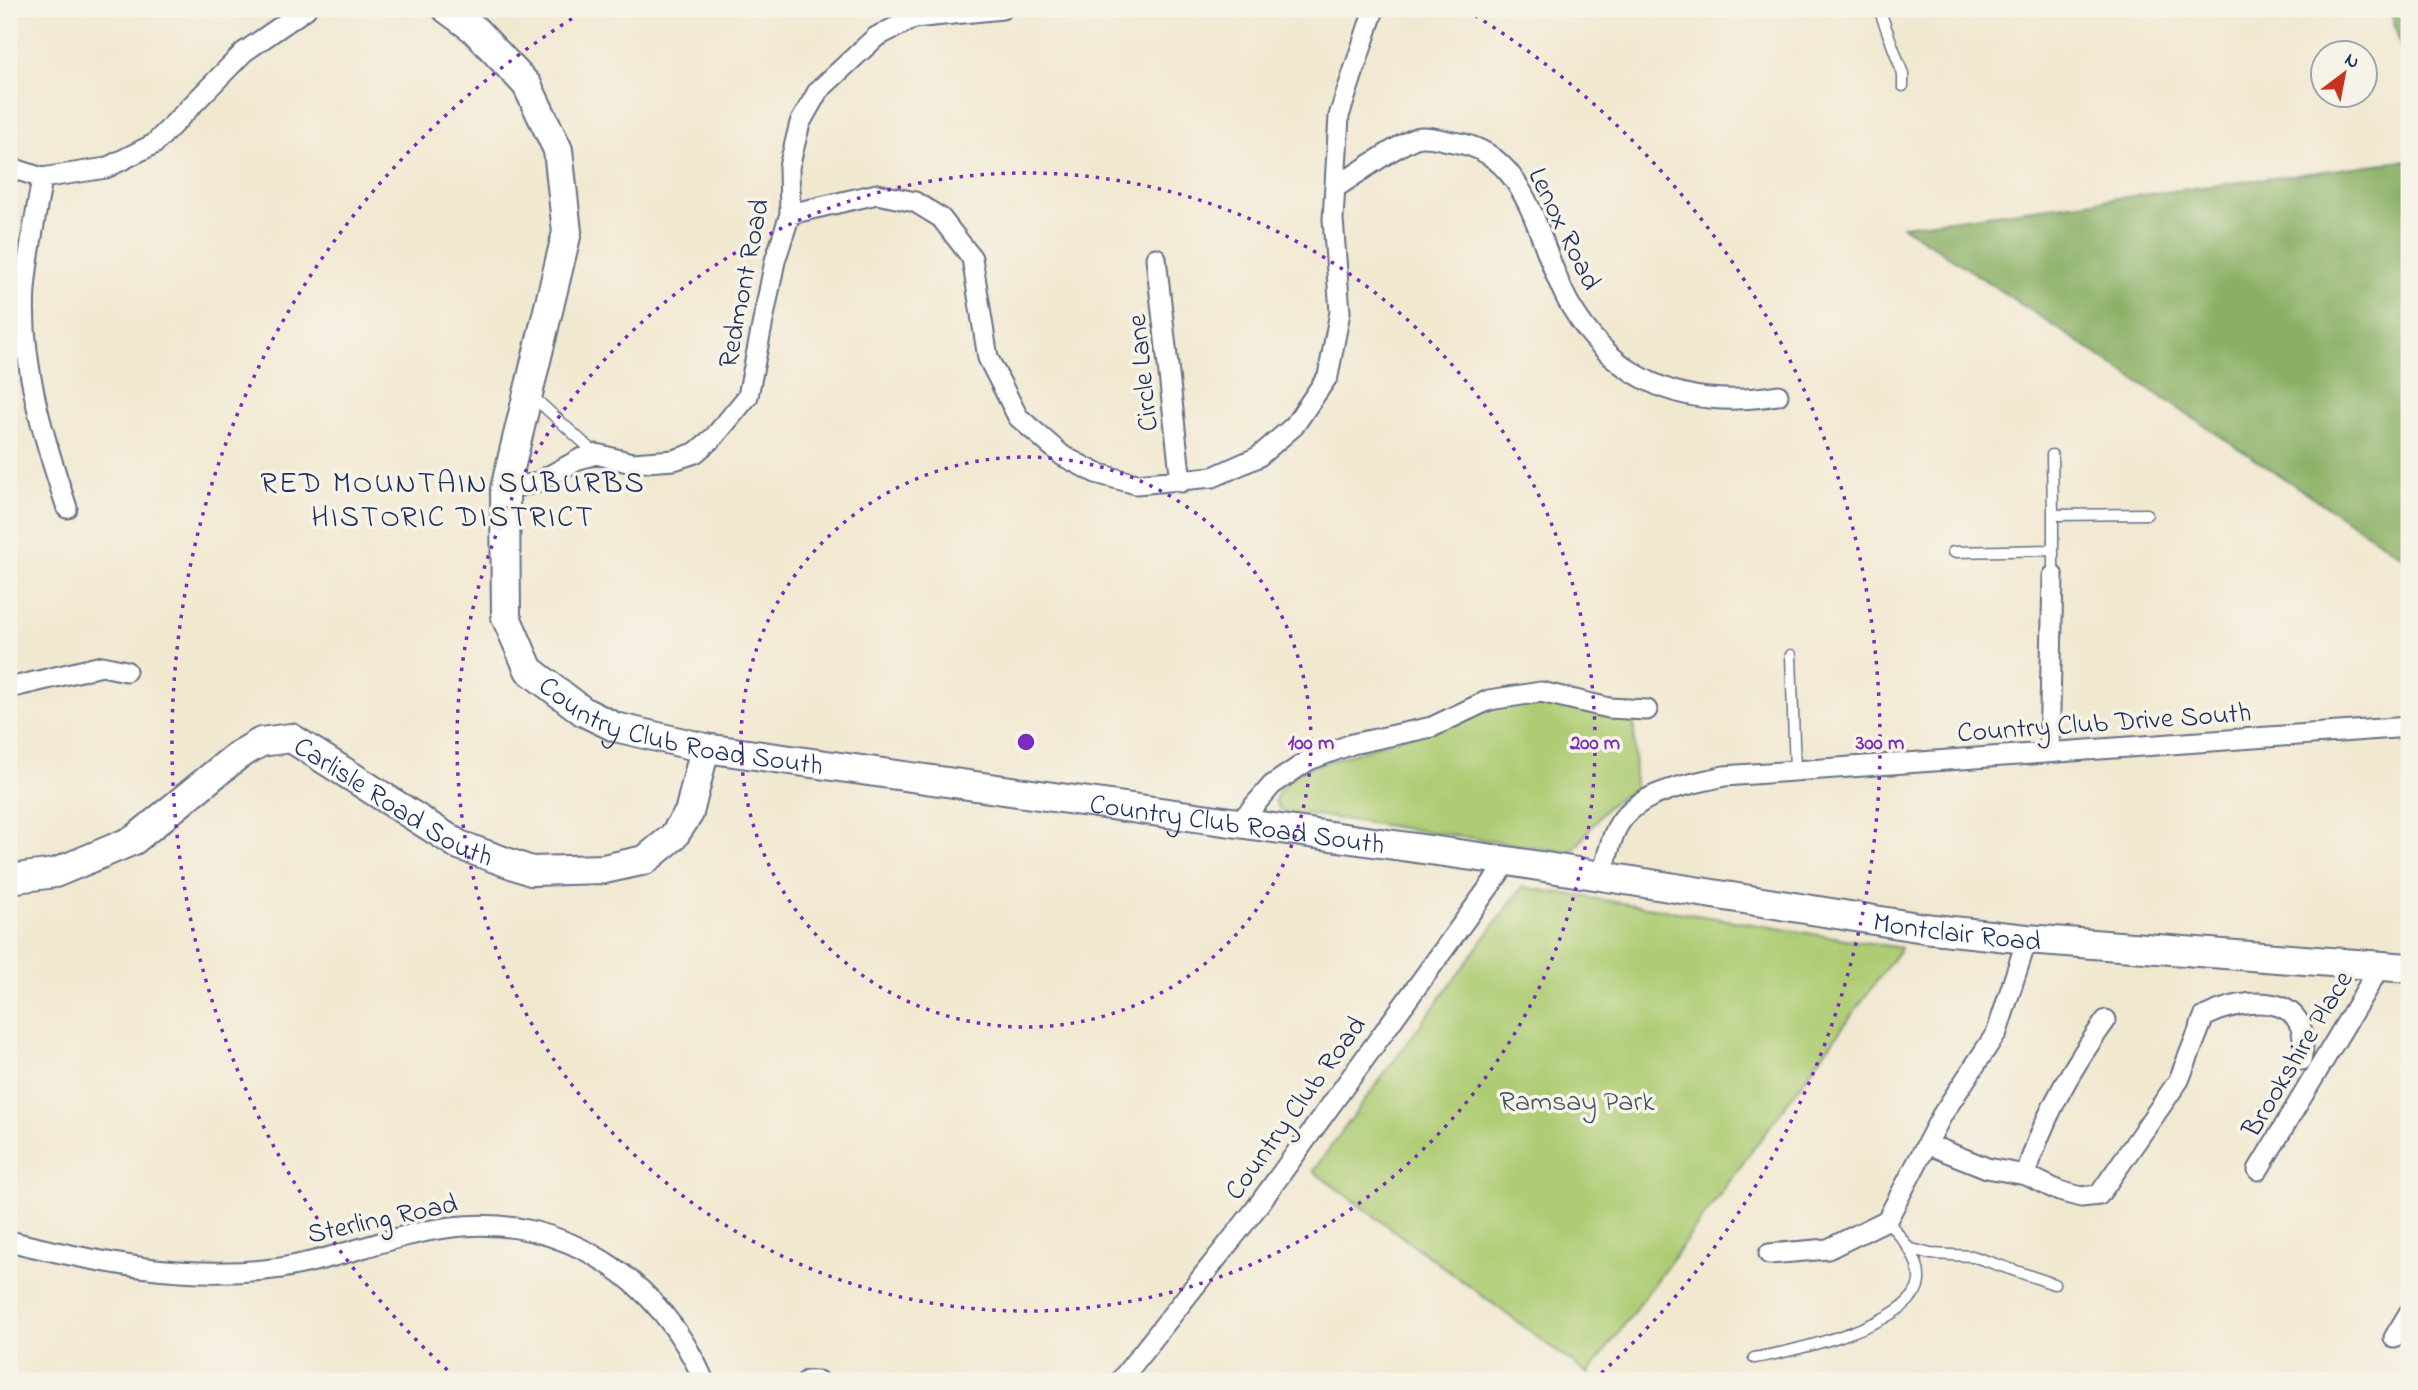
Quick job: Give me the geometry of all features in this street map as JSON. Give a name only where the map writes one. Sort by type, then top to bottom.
[{"type":"main road","name":"Country Club Road South","points":[[447,9],[474,29],[527,85],[558,150],[567,232],[505,489],[506,617],[529,670],[584,712],[615,727],[705,748],[1508,861]]},
{"type":"main road","name":"Carlisle Road South","points":[[9,879],[55,873],[134,840],[237,756],[261,742],[291,738],[459,845],[531,871],[604,869],[645,860],[673,836],[689,813],[705,748]]},
{"type":"main road","name":"Montclair Road","points":[[1508,861],[1924,928],[2027,939],[2409,968]]},
{"type":"street","points":[[9,167],[42,178],[106,168],[154,144],[244,52],[306,9]]},
{"type":"street","name":"Redmont Road","points":[[596,454],[632,463],[674,460],[695,453],[714,438],[748,396],[775,261],[790,214],[789,167],[800,123],[818,92],[876,37],[914,18],[1002,9]]},
{"type":"street","points":[[790,214],[877,194],[915,202],[941,218],[971,258],[989,358],[1018,417],[1063,456],[1096,473],[1136,484],[1213,477],[1258,457],[1294,426],[1328,376],[1340,312],[1333,219],[1339,116],[1374,9]]},
{"type":"street","name":"Lenox Road","points":[[1335,188],[1418,137],[1471,144],[1499,162],[1519,185],[1570,306],[1612,359],[1650,385],[1693,398],[1746,401],[1779,395]]},
{"type":"street","points":[[42,178],[25,289],[26,340],[46,444],[67,508]]},
{"type":"street","name":"Circle Lane","points":[[1156,258],[1181,482]]},
{"type":"street","points":[[505,489],[536,483],[580,459],[596,454]]},
{"type":"street","points":[[2049,753],[2053,576]]},
{"type":"street","points":[[9,688],[102,666],[126,671]]},
{"type":"street","points":[[1238,824],[1272,785],[1308,760],[1352,744],[1432,727],[1489,700],[1541,692],[1609,708],[1647,710]]},
{"type":"street","name":"Country Club Drive South","points":[[1602,875],[1615,831],[1629,811],[1656,794],[1724,776],[2409,727]]},
{"type":"street","name":"Country Club Road","points":[[1120,1381],[1254,1211],[1508,861]]},
{"type":"street","points":[[1769,1254],[1828,1249],[1887,1220],[1942,1115],[1997,1032],[2027,939]]},
{"type":"street","name":"Brookshire Place","points":[[2258,1170],[2381,965]]},
{"type":"street","name":"Brookshire Place","points":[[1927,1144],[1987,1168],[2026,1175],[2070,1194],[2081,1197],[2099,1195],[2179,1080],[2204,1017],[2225,1006],[2251,1003],[2286,1008],[2300,1020],[2305,1040],[2301,1060]]},
{"type":"street","points":[[2026,1175],[2050,1110],[2077,1059],[2106,1020]]},
{"type":"street","name":"Sterling Road","points":[[9,1241],[105,1264],[177,1273],[282,1268],[451,1227],[494,1225],[546,1234],[600,1256],[657,1304],[692,1353],[704,1381]]},
{"type":"street","points":[[2394,1338],[2409,1313]]},
{"type":"street","points":[[807,1381],[818,1381]]},
{"type":"lane","points":[[1879,9],[1903,74],[1903,86]]},
{"type":"lane","name":"Redmont Road","points":[[528,392],[596,454]]},
{"type":"lane","points":[[2052,455],[2053,576]]},
{"type":"lane","points":[[2053,515],[2147,514]]},
{"type":"lane","points":[[1953,552],[2053,550]]},
{"type":"lane","points":[[1791,656],[1795,771]]},
{"type":"lane","points":[[1754,1358],[1797,1350],[1882,1318],[1907,1304],[1919,1281],[1916,1264],[1908,1248],[1887,1220]]},
{"type":"lane","points":[[1908,1248],[1931,1254],[1972,1256],[2054,1284]]},
{"type":"green space","points":[[2390,9],[2409,9],[2409,76]]},
{"type":"green space","points":[[2409,160],[2409,561],[1903,226]]},
{"type":"green space","points":[[1519,700],[1564,706],[1634,722],[1635,788],[1607,807],[1574,850],[1563,851],[1280,810],[1275,801],[1280,789],[1298,771]]},
{"type":"green space","name":"Ramsay Park","points":[[1522,887],[1901,948],[1588,1374],[1313,1171]]},
{"type":"district","name":"RED MOUNTAIN SUBURBS HISTORIC DISTRICT","points":[[453,499]]}]
